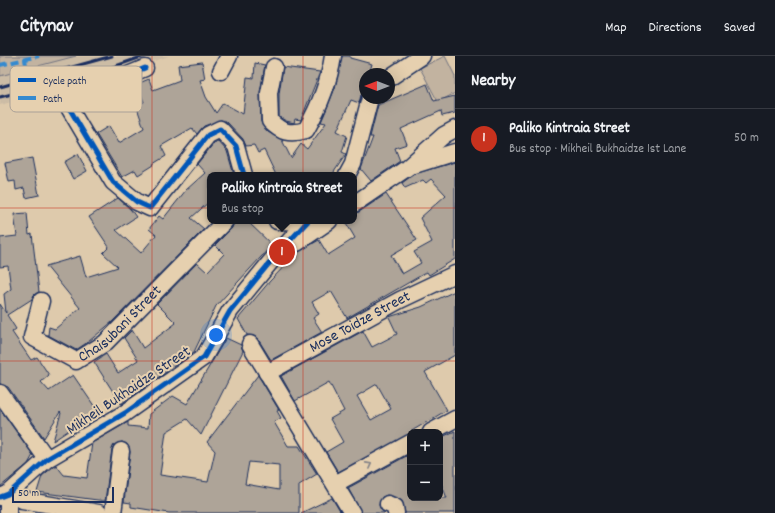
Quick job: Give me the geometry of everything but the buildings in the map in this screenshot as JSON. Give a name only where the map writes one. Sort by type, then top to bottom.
[{"type":"street","points":[[221,70],[229,56]]},
{"type":"street","points":[[274,67],[269,94],[270,121],[280,131],[298,133],[306,130],[318,109],[331,70],[333,56]]},
{"type":"street","points":[[395,74],[422,56]]},
{"type":"street","points":[[349,172],[353,164],[368,104]]},
{"type":"street","points":[[72,112],[113,182],[136,202],[150,208],[208,135],[220,129],[236,146],[243,172]]},
{"type":"street","points":[[357,202],[407,168],[444,135],[455,129]]},
{"type":"street","points":[[407,168],[455,152]]},
{"type":"street","name":"Chaisubani Street","points":[[41,301],[32,337],[76,361],[105,343],[221,224]]},
{"type":"street","name":"Mikheil Bukhaidze Street","points":[[4,495],[47,460],[125,413],[204,357],[230,311],[272,260],[306,224]]},
{"type":"street","points":[[272,260],[325,224]]},
{"type":"street","name":"Mose Toidze Street","points":[[267,372],[400,300],[455,274]]},
{"type":"street","points":[[250,344],[352,513]]},
{"type":"street","points":[[0,393],[47,460]]},
{"type":"street","points":[[436,429],[455,419]]},
{"type":"street","points":[[335,484],[407,445]]},
{"type":"street","points":[[113,513],[121,451]]},
{"type":"street","points":[[8,513],[4,495],[22,500],[99,513]]},
{"type":"shaded area","points":[[0,56],[76,56],[38,66],[10,66],[10,73],[0,76]]},
{"type":"shaded area","points":[[76,56],[169,56],[139,66],[38,66]]},
{"type":"shaded area","points":[[445,56],[455,76],[455,93],[438,102],[420,68]]},
{"type":"shaded area","points":[[10,73],[10,102],[0,105],[0,76]]},
{"type":"railway","points":[[76,66],[112,56]]},
{"type":"railway","points":[[116,66],[144,56]]},
{"type":"railway","points":[[0,87],[10,84]]},
{"type":"railway","points":[[0,97],[10,94]]},
{"type":"marked path","points":[[0,65],[39,56]]},
{"type":"marked path","points":[[25,59],[26,66]]},
{"type":"cycle path","points":[[72,112],[113,182],[137,202],[150,208],[208,135],[220,129],[236,146],[243,172]]},
{"type":"cycle path","points":[[0,497],[8,494],[47,459],[125,413],[204,357],[230,311],[272,260],[305,224]]},
{"type":"place","name":"Paliko Kintraia Street","points":[[282,252]]}]
